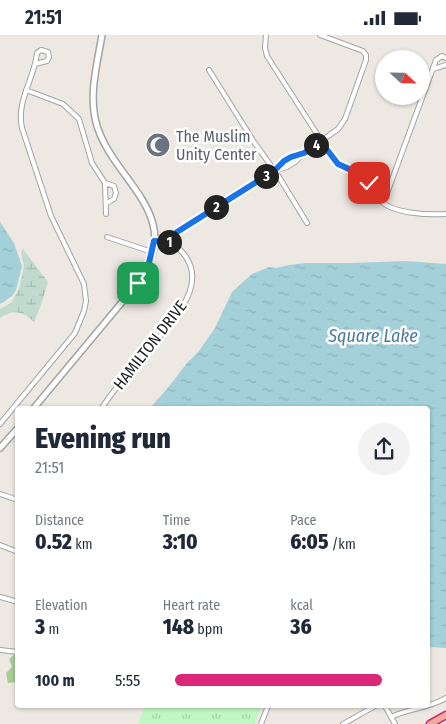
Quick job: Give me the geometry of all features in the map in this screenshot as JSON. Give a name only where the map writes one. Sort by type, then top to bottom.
[{"type":"highway","points":[[430,724],[446,715]]},
{"type":"street","points":[[36,406],[138,283],[147,268],[154,241],[152,221],[146,205],[107,149],[97,124],[93,108],[93,92],[102,35]]},
{"type":"street","points":[[266,35],[264,44],[267,56],[321,142],[338,164],[360,174],[382,201],[390,207],[427,215],[446,214]]},
{"type":"street","points":[[154,241],[170,242],[177,232],[274,171],[295,163],[304,153],[338,129],[345,119],[366,60],[366,55],[360,50],[320,35]]},
{"type":"street","points":[[382,201],[386,196],[438,57],[443,56],[446,59]]},
{"type":"street","points":[[0,424],[75,333],[82,319],[86,301],[82,280],[51,216],[23,133],[20,114],[35,64]]},
{"type":"street","points":[[433,69],[446,65]]},
{"type":"street","points":[[209,70],[308,223]]},
{"type":"street","points":[[26,90],[60,103],[76,115],[83,128],[92,163],[106,183],[106,214]]},
{"type":"street","points":[[106,183],[114,186],[116,193],[114,199],[107,203]]},
{"type":"street","points":[[107,237],[152,252]]},
{"type":"street","name":"HAMILTON DRIVE","points":[[103,406],[178,314],[187,299],[192,282],[190,265],[178,248],[170,242]]},
{"type":"street","points":[[0,448],[15,431]]},
{"type":"street","points":[[0,494],[15,499]]},
{"type":"street","points":[[0,545],[15,550]]},
{"type":"street","points":[[0,597],[15,601]]},
{"type":"street","points":[[0,650],[15,652]]},
{"type":"street","points":[[430,706],[446,698]]},
{"type":"street","points":[[261,724],[267,708]]},
{"type":"street","points":[[343,724],[371,708]]},
{"type":"street","points":[[386,708],[395,724]]},
{"type":"street","points":[[391,717],[420,708]]},
{"type":"green space","points":[[23,249],[48,282],[34,322],[26,315],[14,312],[0,318],[0,309],[11,303],[19,289],[24,266],[21,252]]},
{"type":"green space","points":[[15,655],[15,682],[8,683],[6,673],[12,667],[9,659]]},
{"type":"green space","points":[[144,708],[260,708],[255,724],[138,724]]},
{"type":"water","points":[[0,222],[14,243],[22,266],[16,290],[12,296],[0,304]]},
{"type":"water","name":"Square Lake","points":[[406,261],[446,264],[446,648],[430,647],[430,406],[152,406],[199,351],[215,328],[232,292],[252,274],[269,267],[276,268],[306,263]]},
{"type":"place","name":"The Muslim Unity Center","points":[[158,145]]},
{"type":"route","points":[[138,283],[149,263],[154,241],[170,242],[177,232],[274,171],[284,161],[304,153],[321,142],[335,162],[343,168],[360,174],[369,183]]}]
